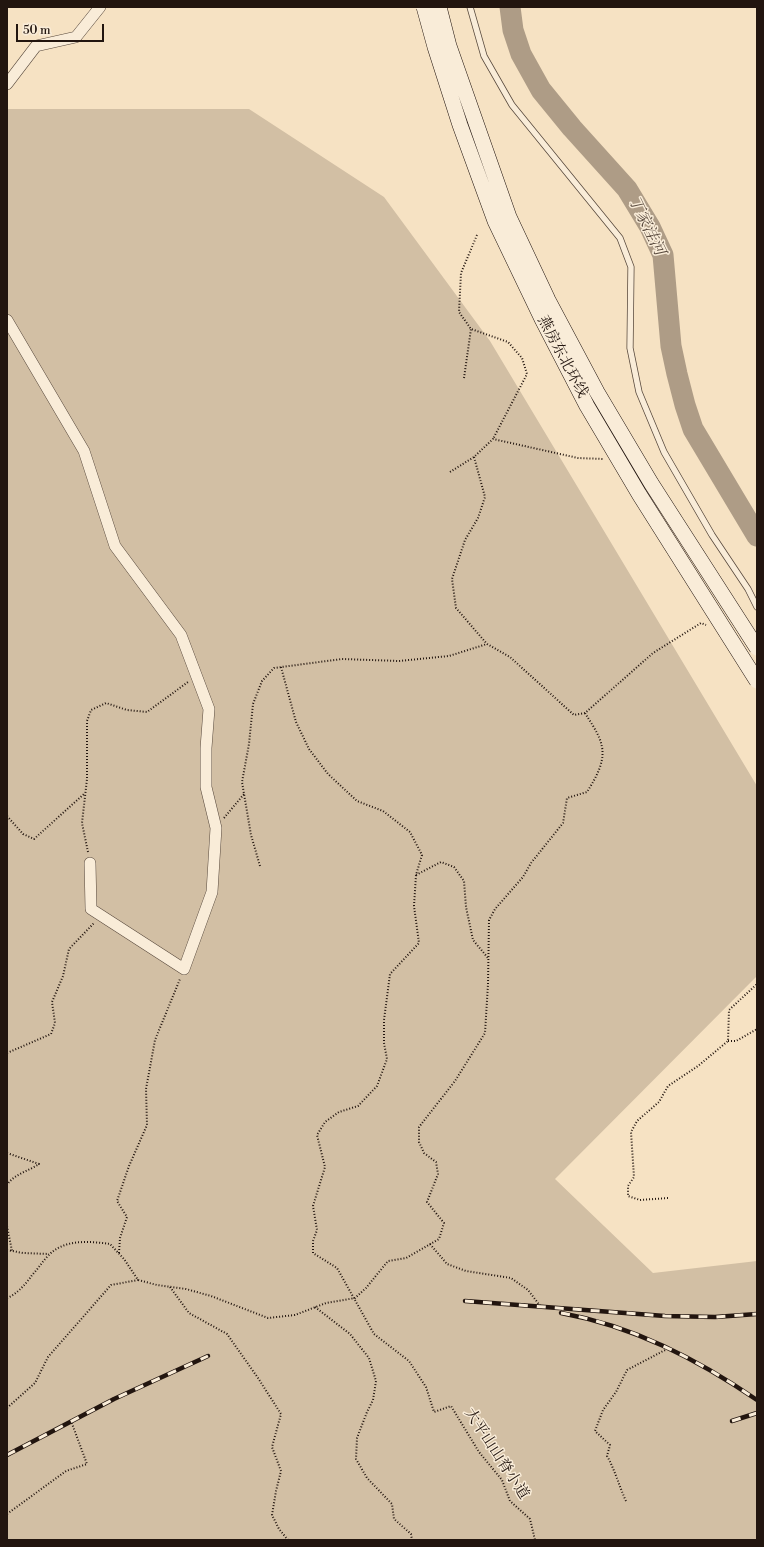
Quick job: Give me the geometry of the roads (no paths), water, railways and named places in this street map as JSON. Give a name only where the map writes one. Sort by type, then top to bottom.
[{"type":"main road","name":"燕房东北环线","points":[[424,7],[460,125],[495,221],[542,319],[587,406],[635,487],[757,681]]},
{"type":"main road","name":"燕房东北环线","points":[[439,7],[454,61],[509,217],[548,300],[597,392],[647,476],[757,648]]},
{"type":"street","points":[[7,84],[36,46],[76,37],[100,7]]},
{"type":"street","points":[[7,320],[84,451],[115,546],[181,635],[209,708],[206,748],[206,787],[216,828],[212,892],[184,969],[91,909],[90,863]]},
{"type":"lane","points":[[470,7],[484,56],[512,105],[620,238],[631,267],[630,348],[639,392],[664,452],[712,535],[748,589],[757,607]]},
{"type":"waterway","name":"丁家洼河","points":[[510,7],[513,30],[521,54],[541,90],[572,128],[627,189],[650,227],[663,255],[671,346],[685,405],[693,429],[757,536]]},
{"type":"railway","points":[[465,1301],[665,1316],[715,1317],[757,1314]]},
{"type":"railway","points":[[561,1313],[614,1326],[664,1346],[711,1371],[757,1400]]},
{"type":"railway","points":[[7,1455],[114,1399],[208,1356]]},
{"type":"railway","points":[[732,1421],[757,1413]]}]
